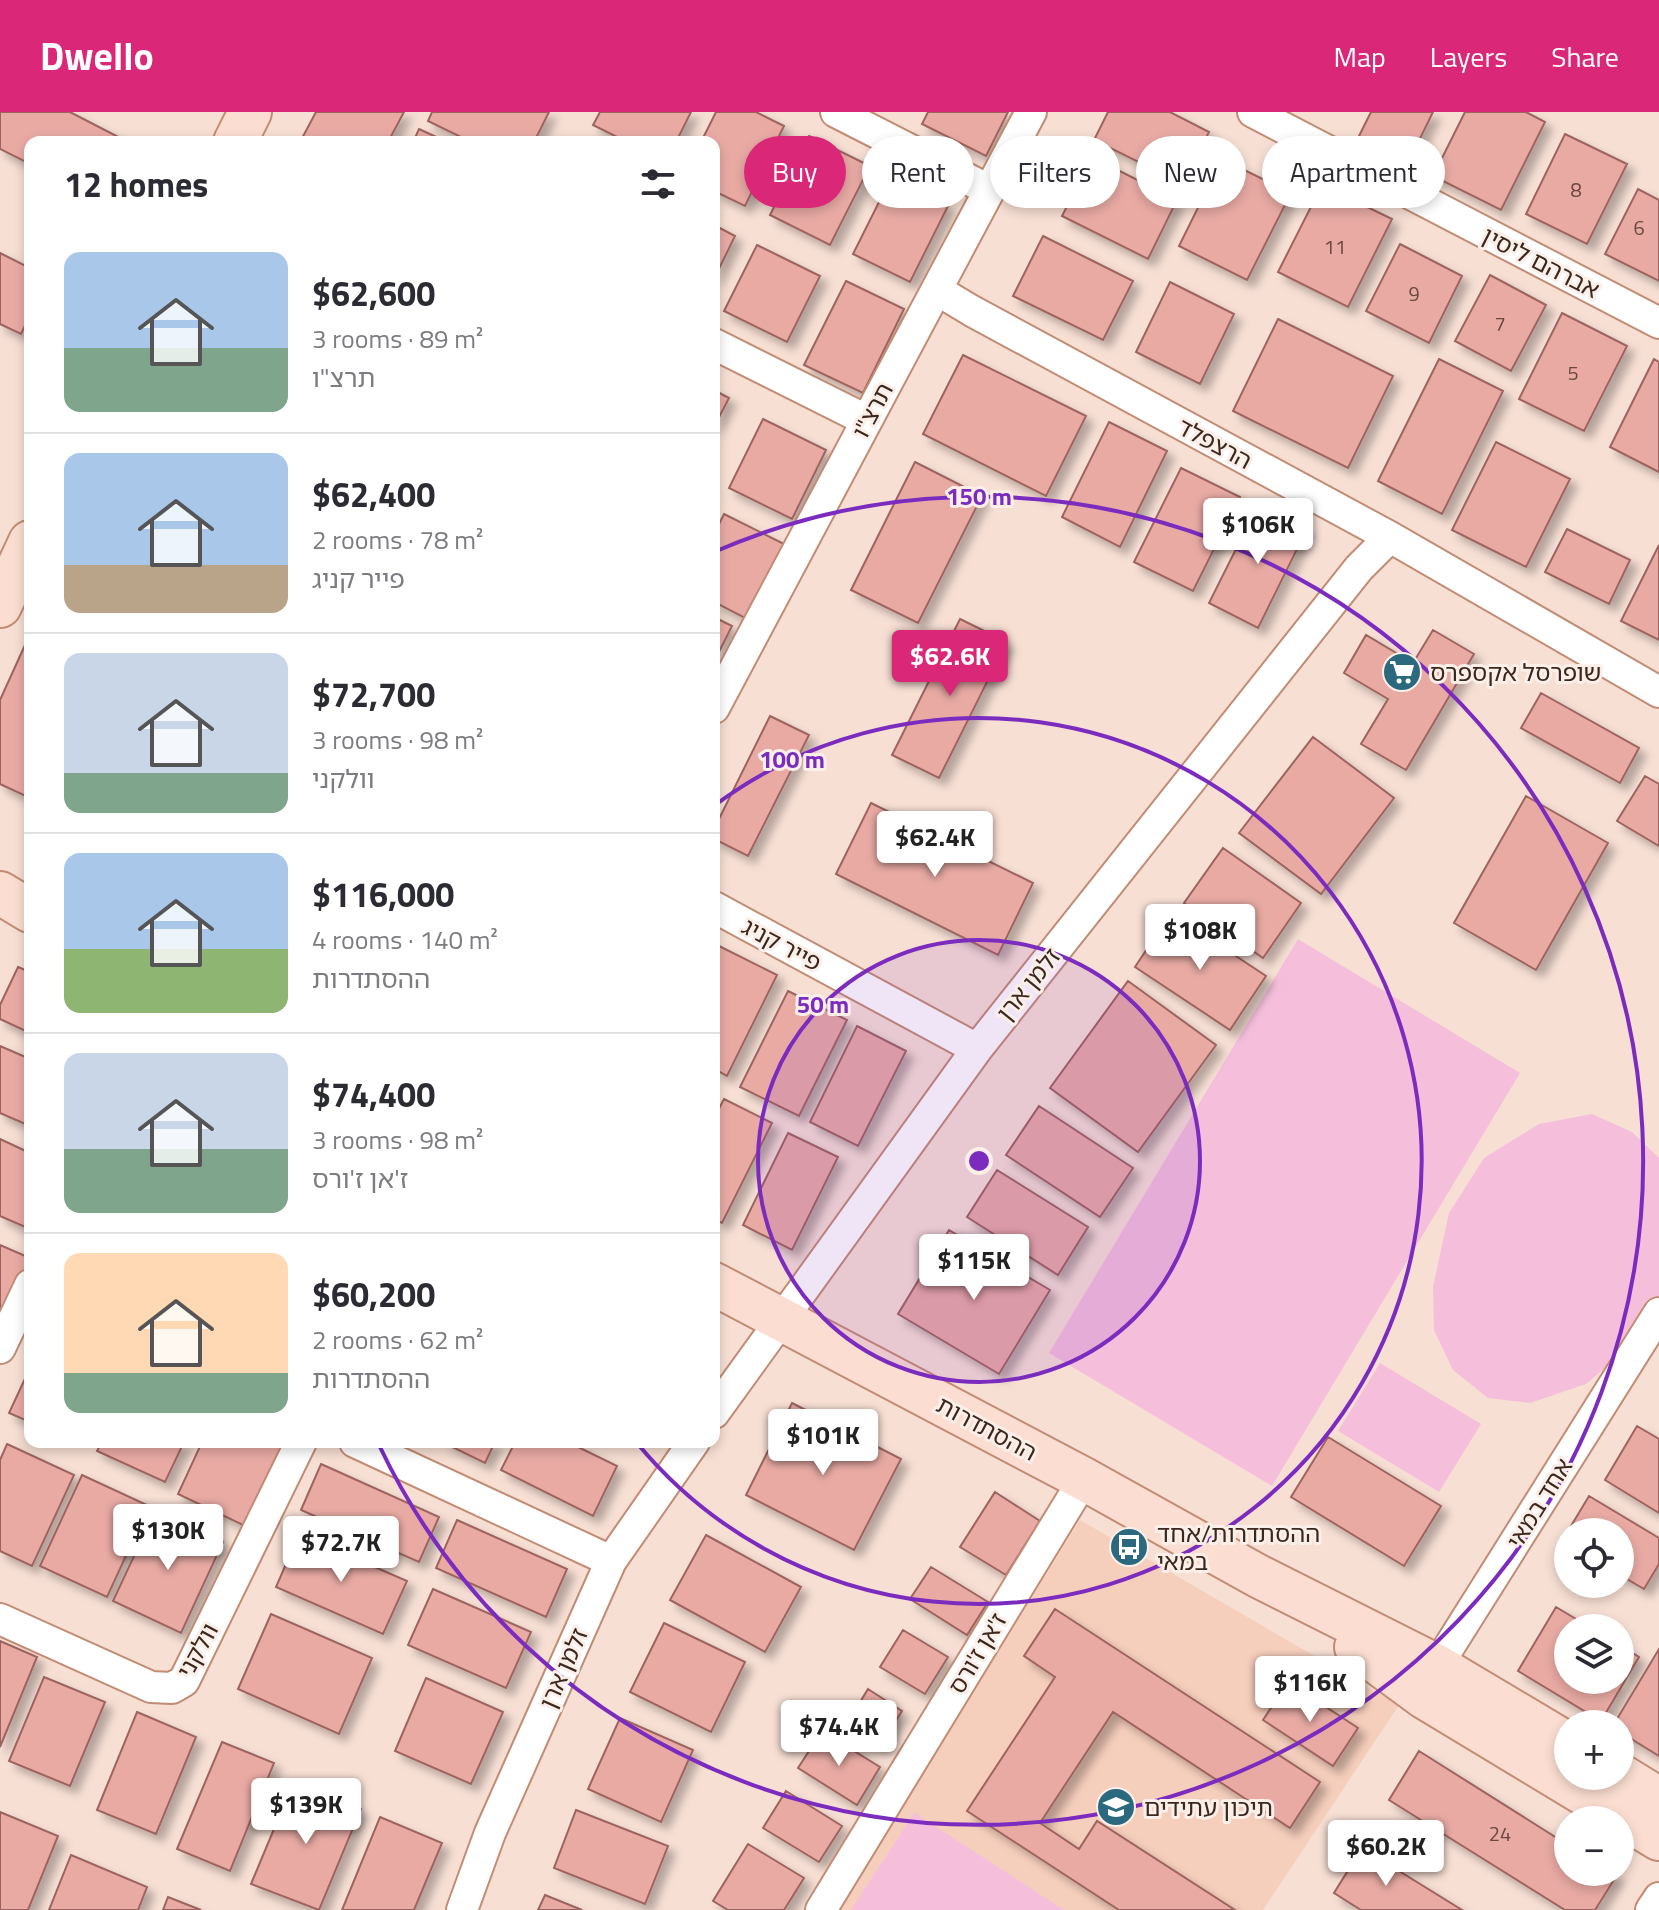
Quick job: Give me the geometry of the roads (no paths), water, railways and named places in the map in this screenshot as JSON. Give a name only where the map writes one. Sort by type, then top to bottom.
[{"type":"street","points":[[238,136],[250,112]]},
{"type":"street","points":[[836,112],[989,190]]},
{"type":"street","name":"תרצ\"ו","points":[[720,697],[1031,112]]},
{"type":"street","name":"אברהם ליסין","points":[[1253,112],[1659,323]]},
{"type":"street","name":"הרצפלד","points":[[937,290],[1384,534],[1659,692]]},
{"type":"street","points":[[720,347],[866,420]]},
{"type":"street","name":"זלמן ארן","points":[[720,1404],[977,1049],[1384,534]]},
{"type":"street","points":[[0,606],[24,555]]},
{"type":"street","points":[[0,893],[24,907]]},
{"type":"street","name":"פייר קניג","points":[[720,910],[977,1049]]},
{"type":"street","name":"ההסתדרות","points":[[720,1287],[1084,1479],[1258,1576],[1431,1681],[1659,1839]]},
{"type":"street","points":[[0,1348],[24,1298]]},
{"type":"street","name":"אחד במאי","points":[[1431,1681],[1659,1313]]},
{"type":"street","name":"וולקני","points":[[0,1619],[151,1687],[172,1688],[184,1681],[298,1448]]},
{"type":"street","points":[[368,1448],[611,1561]]},
{"type":"street","name":"זלמן ארן","points":[[462,1910],[490,1833],[611,1561],[690,1448]]},
{"type":"street","name":"ז'אן ז'ורס","points":[[821,1910],[1084,1479]]},
{"type":"street","name":"ההסתדרות","points":[[1431,1681],[1554,1738]]},
{"type":"street","points":[[1634,1784],[1659,1799]]},
{"type":"street","points":[[1651,1910],[1659,1898]]},
{"type":"place","name":"שופרסל אקספרס","points":[[1402,672]]},
{"type":"place","name":"ההסתדרות/אחד במאי","points":[[1129,1547]]},
{"type":"place","name":"תיכון עתידים","points":[[1116,1807]]}]
